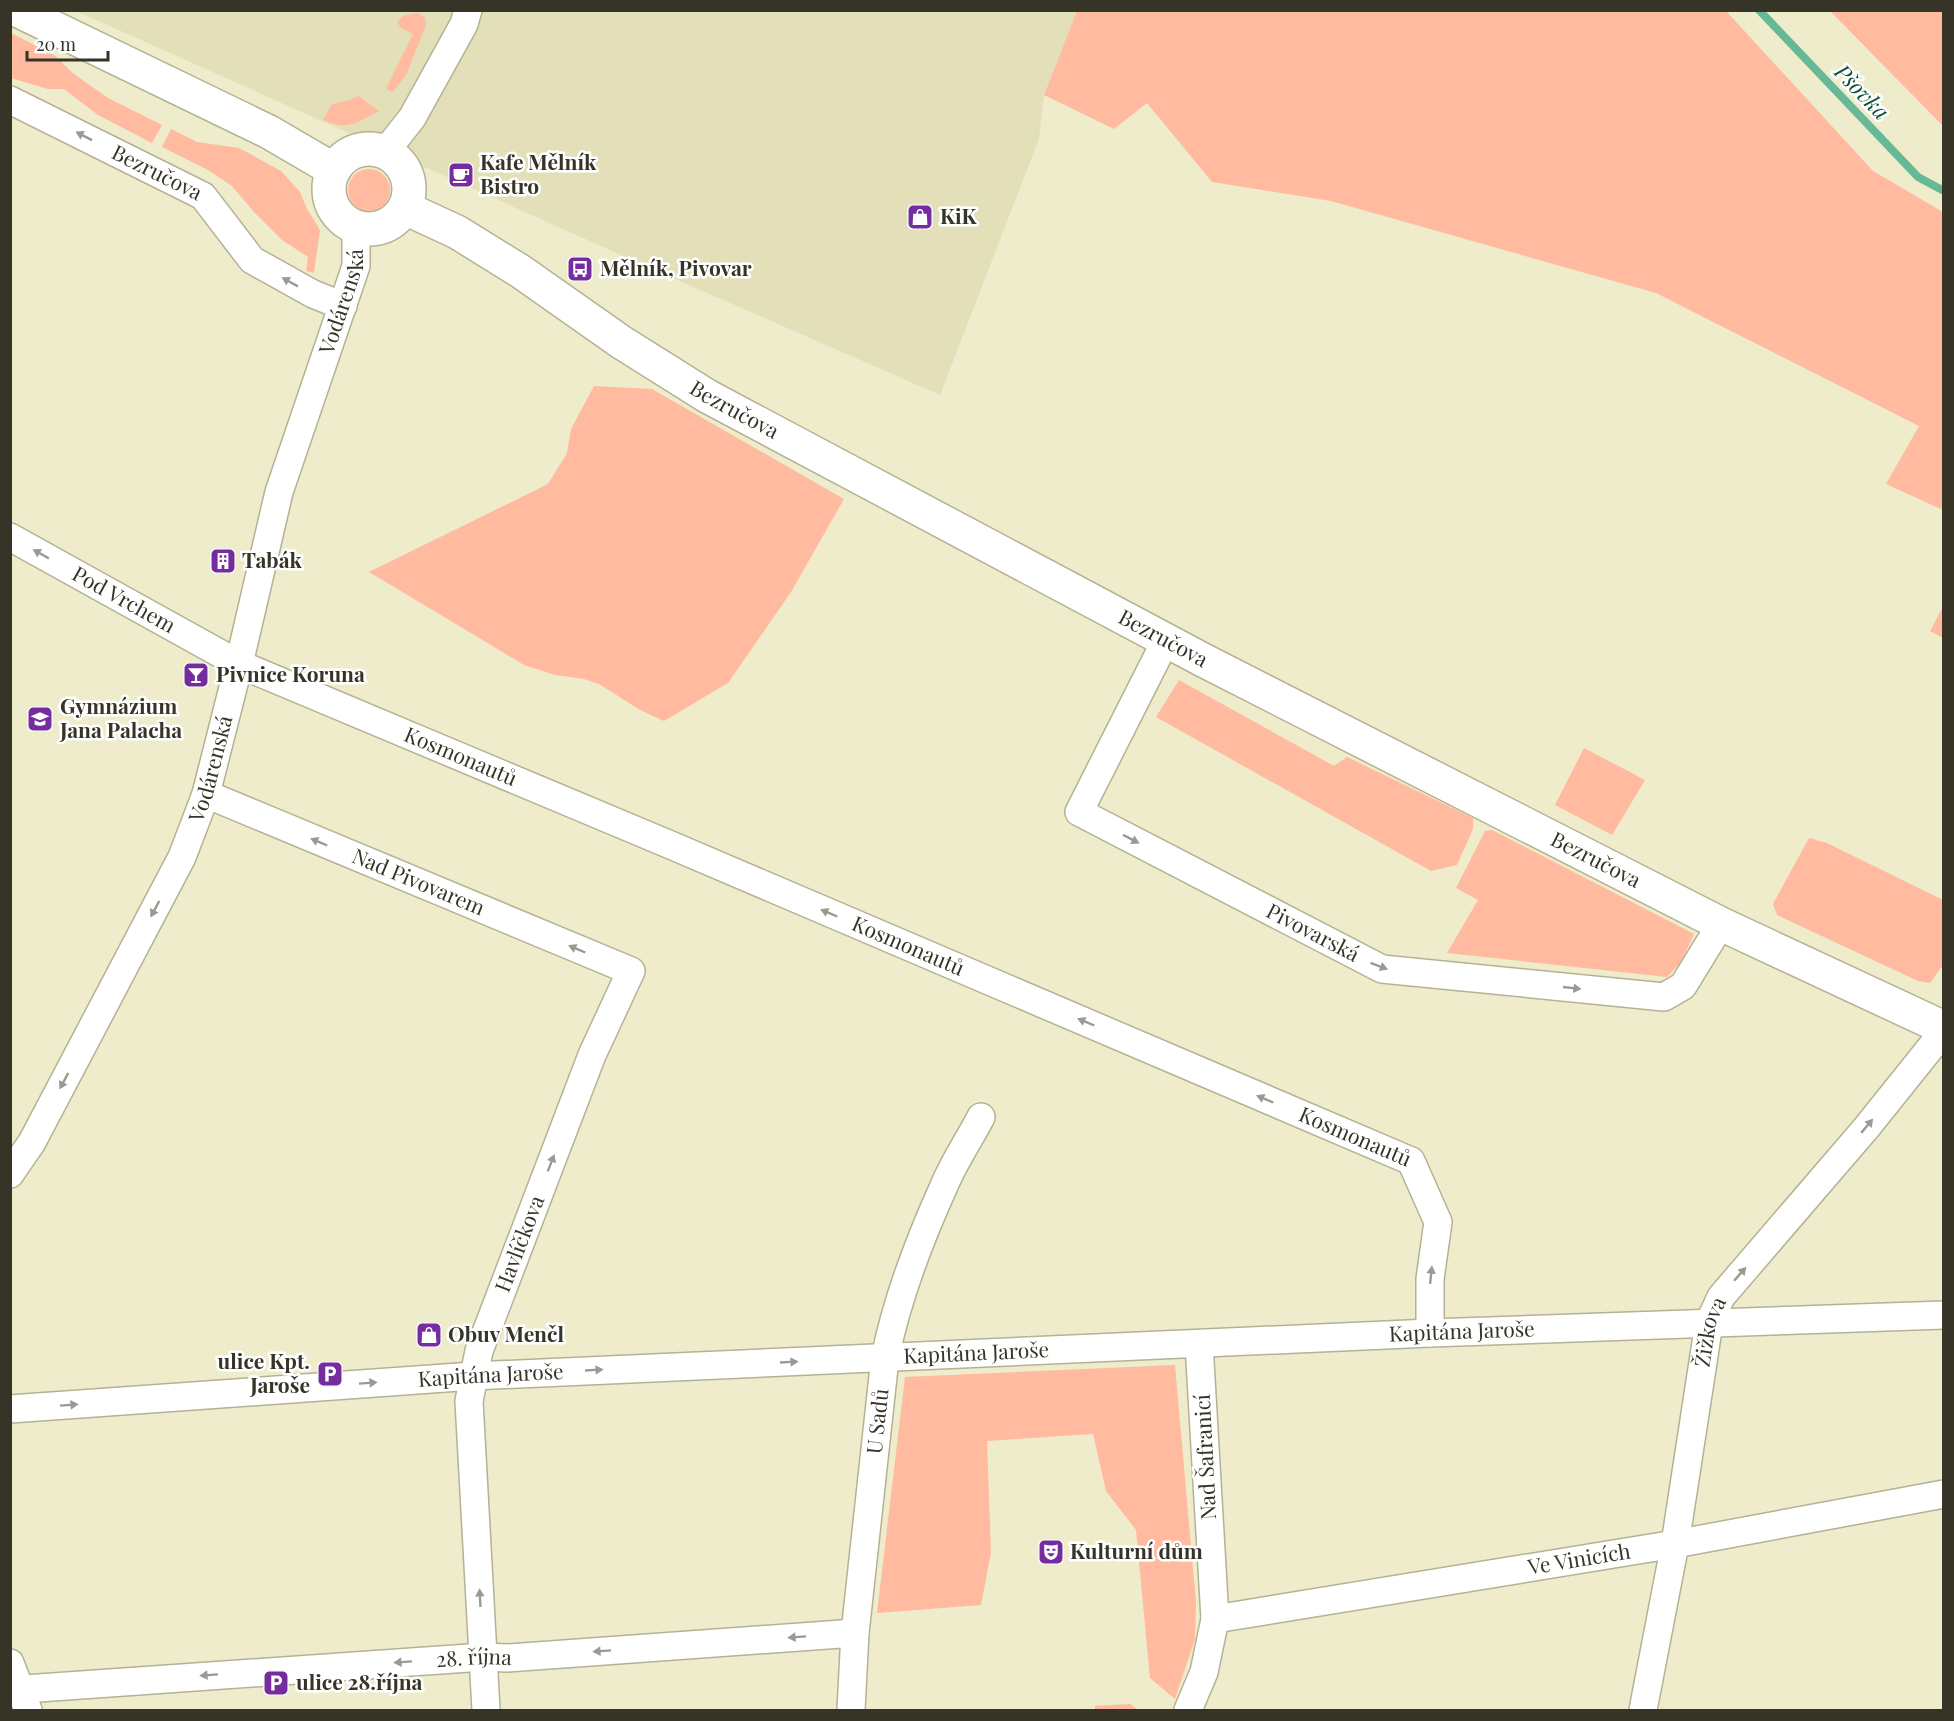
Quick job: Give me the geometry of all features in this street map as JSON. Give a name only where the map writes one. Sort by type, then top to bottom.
[{"type":"street","points":[[17,10],[269,132],[334,170]]},
{"type":"street","points":[[385,152],[412,118],[464,24],[468,10]]},
{"type":"street","name":"Bezručova","points":[[10,100],[203,196],[252,260],[313,294],[343,306]]},
{"type":"street","points":[[376,149],[385,152],[396,159],[407,176],[409,195],[405,208],[395,221],[380,228],[372,230],[356,228],[339,217],[330,199],[330,180],[339,162],[356,151],[376,149]]},
{"type":"street","name":"Bezručova","points":[[405,208],[466,237],[520,271],[621,342],[707,396],[1166,640],[1721,924],[1944,1030]]},
{"type":"street","name":"Vodárenská","points":[[10,1174],[32,1142],[182,857],[206,794],[279,492],[356,266],[356,228]]},
{"type":"street","name":"Pod Vrchem","points":[[10,537],[239,664]]},
{"type":"street","name":"Pivovarská","points":[[1166,640],[1079,812],[1382,969],[1664,997],[1683,986],[1721,924]]},
{"type":"street","name":"Kosmonautů","points":[[239,664],[673,846],[1411,1161],[1438,1222],[1430,1279],[1430,1334]]},
{"type":"street","name":"Nad Pivovarem","points":[[206,794],[631,971]]},
{"type":"street","name":"Havlíčkova","points":[[486,1710],[469,1401],[473,1376],[479,1351],[592,1055],[631,971]]},
{"type":"street","name":"Žižkova","points":[[1643,1710],[1675,1544],[1709,1323],[1721,1297],[1866,1127],[1944,1030]]},
{"type":"street","name":"U Sadů","points":[[851,1710],[855,1633],[885,1358],[900,1296],[944,1185],[981,1117]]},
{"type":"street","name":"Kapitána Jaroše","points":[[10,1409],[473,1376],[1430,1334],[1944,1315]]},
{"type":"street","name":"Nad Šafranicí","points":[[1188,1710],[1204,1672],[1215,1619],[1199,1344]]},
{"type":"street","name":"Ve Vinicích","points":[[1215,1619],[1675,1544],[1944,1494]]},
{"type":"street","name":"28. října","points":[[19,1697],[483,1657],[507,1658],[855,1633]]},
{"type":"street","points":[[10,1662],[19,1697]]},
{"type":"shaded area","points":[[76,11],[1077,11],[1044,95],[1039,139],[940,395]]},
{"type":"shaded area","points":[[1077,11],[1726,11],[1873,171],[1943,212],[1943,510],[1886,484],[1919,426],[1656,293],[1331,201],[1212,182],[1147,103],[1114,129],[1044,95]]},
{"type":"shaded area","points":[[1830,11],[1943,11],[1943,126]]},
{"type":"shaded area","points":[[417,13],[425,17],[426,25],[407,73],[393,92],[386,89],[413,34],[401,28],[397,22],[403,16]]},
{"type":"shaded area","points":[[11,33],[54,55],[74,74],[108,98],[162,125],[152,143],[98,115],[64,89],[48,89],[11,78]]},
{"type":"shaded area","points":[[359,96],[379,111],[358,122],[346,125],[323,120],[332,104]]},
{"type":"shaded area","points":[[171,129],[197,142],[239,148],[281,171],[300,192],[320,230],[314,273],[306,271],[308,257],[282,240],[232,186],[208,170],[162,147]]},
{"type":"shaded area","points":[[369,169],[384,175],[390,190],[384,205],[369,211],[354,205],[348,190],[354,175]]},
{"type":"shaded area","points":[[594,386],[652,389],[844,499],[791,592],[728,683],[664,721],[640,710],[599,684],[584,679],[555,675],[524,665],[369,572],[548,484],[567,453],[571,429]]},
{"type":"shaded area","points":[[1943,607],[1943,638],[1930,631]]},
{"type":"shaded area","points":[[1179,680],[1334,766],[1347,757],[1473,818],[1473,829],[1457,865],[1431,871],[1156,717]]},
{"type":"shaded area","points":[[1584,748],[1645,780],[1612,835],[1555,805]]},
{"type":"shaded area","points":[[1492,830],[1694,934],[1681,962],[1667,977],[1447,953],[1478,900],[1456,888],[1485,831]]},
{"type":"shaded area","points":[[1809,838],[1827,843],[1943,900],[1943,965],[1930,983],[1918,981],[1777,915],[1773,904]]},
{"type":"shaded area","points":[[1175,1365],[1196,1603],[1195,1639],[1175,1699],[1150,1678],[1136,1530],[1106,1491],[1093,1434],[987,1441],[991,1553],[981,1605],[877,1613],[905,1377]]},
{"type":"shaded area","points":[[1130,1704],[1138,1710],[1095,1710],[1095,1706]]},
{"type":"waterway","name":"Pšovka","points":[[1759,10],[1918,177],[1944,191]]},
{"type":"place","name":"Kafe Mělník Bistro","points":[[461,175]]},
{"type":"place","name":"KiK","points":[[920,217]]},
{"type":"place","name":"Mělník, Pivovar","points":[[580,269]]},
{"type":"place","name":"Tabák","points":[[223,561]]},
{"type":"place","name":"Pivnice Koruna","points":[[196,675]]},
{"type":"place","name":"Gymnázium Jana Palacha","points":[[40,719]]},
{"type":"place","name":"Obuv Menčl","points":[[429,1335]]},
{"type":"place","name":"ulice Kpt. Jaroše","points":[[330,1374]]},
{"type":"place","name":"Kulturní dům","points":[[1051,1552]]},
{"type":"place","name":"ulice 28.října","points":[[276,1683]]}]
